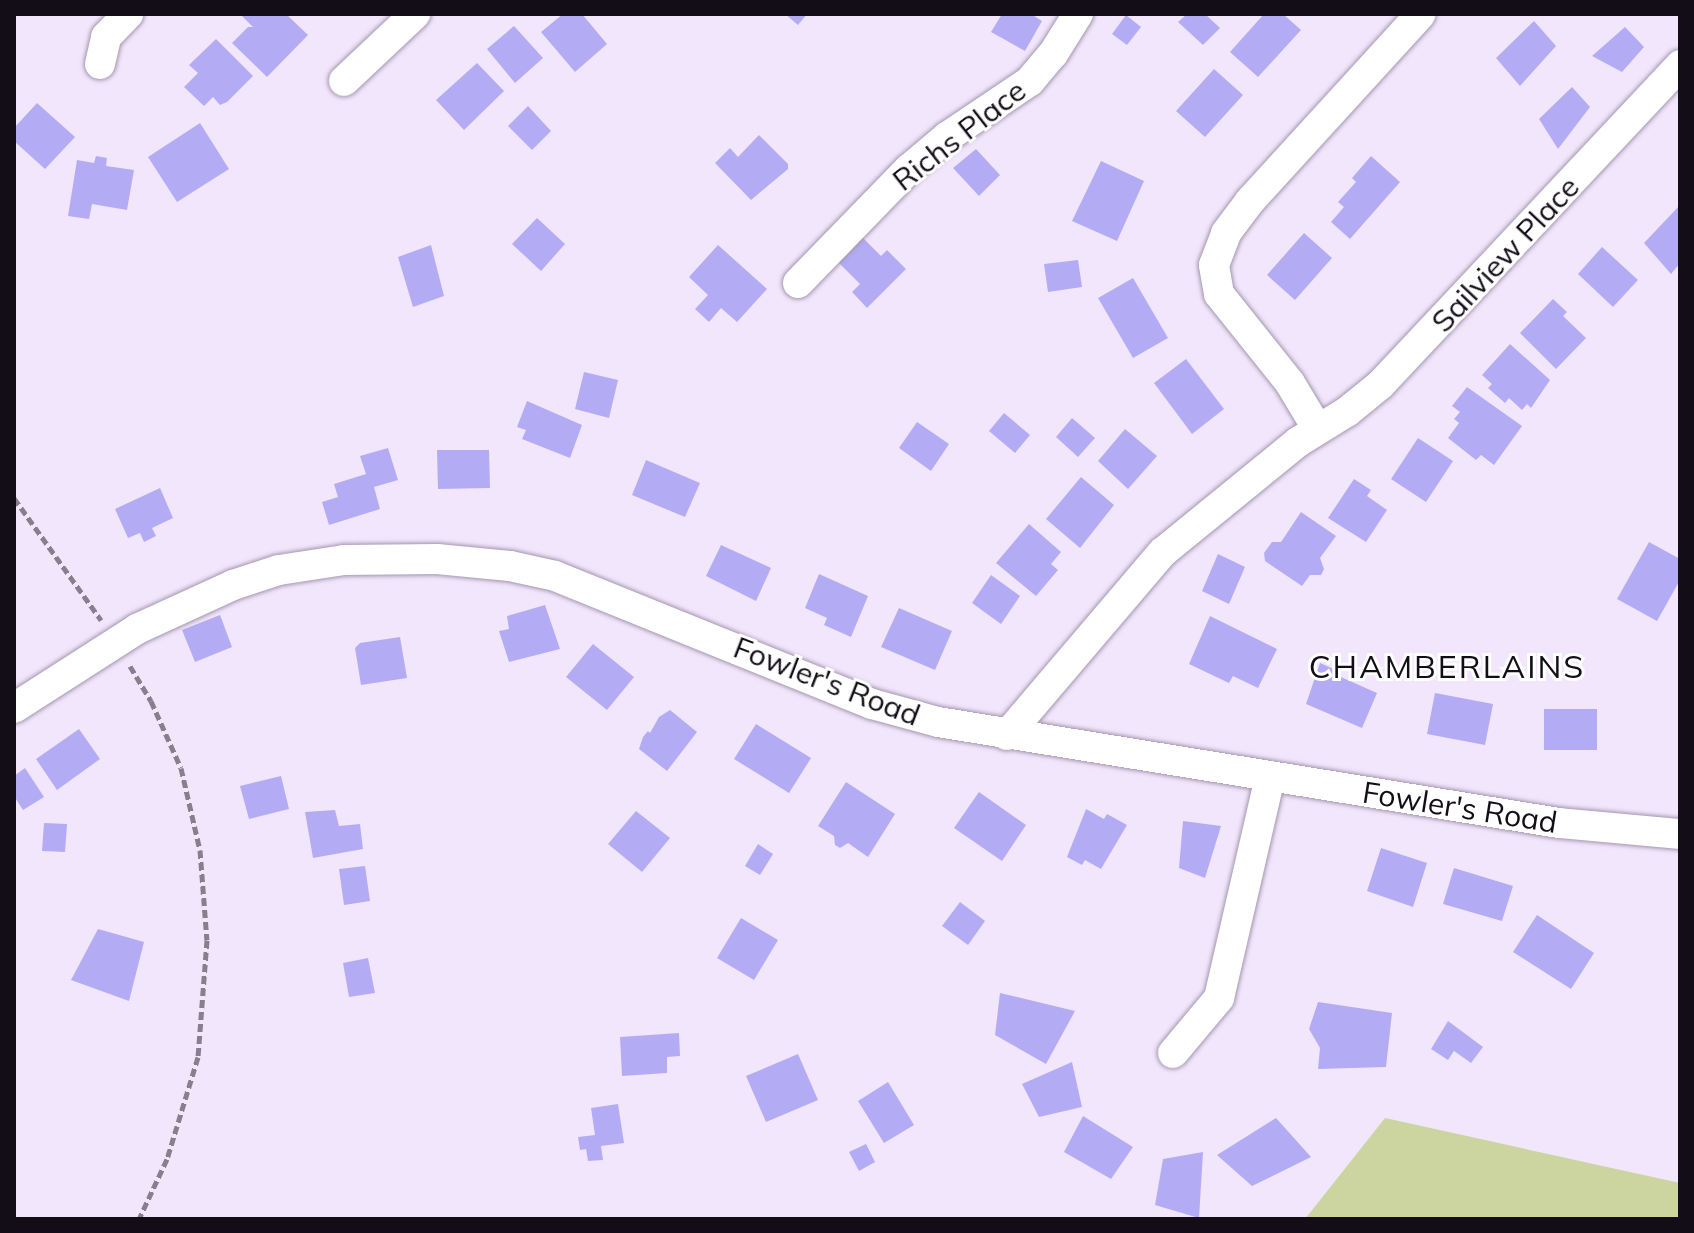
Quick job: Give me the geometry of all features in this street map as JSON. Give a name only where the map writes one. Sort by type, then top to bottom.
[{"type":"street","points":[[100,64],[106,37],[128,14]]},
{"type":"street","points":[[344,81],[415,14]]},
{"type":"street","name":"Richs Place","points":[[798,283],[909,169],[947,137],[1030,81],[1053,54],[1078,14]]},
{"type":"street","points":[[1317,428],[1290,383],[1219,294],[1214,280],[1216,257],[1226,233],[1250,201],[1421,14]]},
{"type":"street","name":"Sailview Place","points":[[1007,735],[1163,552],[1317,428],[1363,400],[1399,367],[1680,65]]},
{"type":"street","name":"Fowler's Road","points":[[14,708],[116,643],[186,604],[279,570],[388,557],[487,563],[577,583],[872,704],[938,722],[1559,823],[1680,834]]},
{"type":"street","points":[[1173,1053],[1219,998],[1270,777]]},
{"type":"path","points":[[14,498],[80,587],[151,701],[181,768],[200,850],[207,940],[198,1057],[167,1159],[139,1219]]},
{"type":"green space","points":[[1385,1118],[1680,1183],[1680,1219],[1305,1219]]},
{"type":"building","points":[[240,14],[286,14],[308,35],[267,77],[232,43],[248,27],[253,27]]},
{"type":"building","points":[[563,14],[582,14],[607,44],[575,72],[541,32]]},
{"type":"building","points":[[785,14],[807,14],[798,25]]},
{"type":"building","points":[[1002,14],[1031,14],[1042,21],[1025,51],[991,32]]},
{"type":"building","points":[[1187,14],[1205,14],[1220,28],[1203,45],[1178,22]]},
{"type":"building","points":[[1264,14],[1283,14],[1301,30],[1258,77],[1230,52]]},
{"type":"building","points":[[1126,15],[1141,27],[1127,45],[1112,34]]},
{"type":"building","points":[[1534,21],[1556,46],[1520,86],[1496,58]]},
{"type":"building","points":[[514,26],[543,58],[515,83],[487,49]]},
{"type":"building","points":[[1625,27],[1644,47],[1622,72],[1592,56]]},
{"type":"building","points":[[216,39],[253,76],[227,102],[220,105],[213,97],[204,106],[184,87],[198,73],[189,65]]},
{"type":"building","points":[[477,63],[504,91],[464,130],[436,100]]},
{"type":"building","points":[[1214,69],[1243,95],[1205,137],[1176,111]]},
{"type":"building","points":[[1572,87],[1590,107],[1558,149],[1539,119]]},
{"type":"building","points":[[37,103],[75,137],[45,169],[14,141],[14,128]]},
{"type":"building","points":[[528,106],[551,131],[532,150],[508,126]]},
{"type":"building","points":[[200,123],[229,169],[177,202],[148,157]]},
{"type":"building","points":[[759,135],[788,164],[788,169],[751,200],[715,163],[730,148],[738,157]]},
{"type":"building","points":[[976,149],[1000,175],[979,196],[953,168]]},
{"type":"building","points":[[96,156],[107,158],[106,166],[134,170],[127,210],[92,204],[89,219],[68,216],[77,160],[94,163]]},
{"type":"building","points":[[1371,156],[1400,182],[1350,239],[1331,222],[1344,207],[1338,202],[1356,182],[1352,178]]},
{"type":"building","points":[[1101,161],[1144,181],[1117,241],[1072,221]]},
{"type":"building","points":[[1680,205],[1680,263],[1671,274],[1644,243]]},
{"type":"building","points":[[537,218],[565,244],[541,271],[512,244]]},
{"type":"building","points":[[1304,233],[1332,258],[1295,300],[1267,275]]},
{"type":"building","points":[[862,237],[881,256],[887,250],[906,269],[867,308],[852,292],[860,284],[838,262]]},
{"type":"building","points":[[431,245],[444,296],[413,307],[398,257]]},
{"type":"building","points":[[718,245],[767,289],[737,322],[721,308],[709,322],[695,309],[708,295],[689,277]]},
{"type":"building","points":[[1602,247],[1638,280],[1613,307],[1578,274]]},
{"type":"building","points":[[1078,260],[1082,287],[1048,292],[1044,264]]},
{"type":"building","points":[[1133,278],[1168,338],[1133,358],[1098,298]]},
{"type":"building","points":[[1553,299],[1567,312],[1563,316],[1586,338],[1556,369],[1520,333]]},
{"type":"building","points":[[1510,344],[1550,380],[1531,408],[1527,404],[1522,410],[1509,398],[1505,403],[1488,388],[1492,384],[1482,375]]},
{"type":"building","points":[[1186,359],[1224,409],[1192,434],[1154,383]]},
{"type":"building","points":[[584,372],[618,380],[609,418],[575,409]]},
{"type":"building","points":[[1467,387],[1522,426],[1494,465],[1481,455],[1476,460],[1448,438],[1459,423],[1454,419],[1460,412],[1452,406]]},
{"type":"building","points":[[527,401],[582,425],[570,458],[522,439],[526,430],[517,427]]},
{"type":"building","points":[[1004,413],[1030,435],[1015,453],[989,431]]},
{"type":"building","points":[[1072,418],[1095,438],[1078,457],[1056,437]]},
{"type":"building","points":[[917,422],[949,444],[931,471],[899,448]]},
{"type":"building","points":[[1125,429],[1157,456],[1128,489],[1098,461]]},
{"type":"building","points":[[1418,438],[1453,461],[1426,502],[1391,479]]},
{"type":"building","points":[[388,448],[398,480],[374,487],[380,509],[329,525],[322,502],[338,497],[334,484],[366,474],[360,456]]},
{"type":"building","points":[[437,450],[489,450],[490,488],[438,489]]},
{"type":"building","points":[[646,460],[700,483],[685,517],[632,495]]},
{"type":"building","points":[[1081,477],[1114,505],[1080,548],[1046,519]]},
{"type":"building","points":[[1354,479],[1371,490],[1367,496],[1387,510],[1366,542],[1328,518]]},
{"type":"building","points":[[160,488],[173,518],[152,528],[156,536],[144,542],[140,533],[128,538],[115,509]]},
{"type":"building","points":[[1301,512],[1336,536],[1320,558],[1324,569],[1321,575],[1310,575],[1302,586],[1265,561],[1264,553],[1272,542],[1281,542]]},
{"type":"building","points":[[1029,524],[1061,552],[1051,564],[1058,570],[1036,596],[996,563]]},
{"type":"building","points":[[1649,542],[1680,559],[1680,580],[1657,621],[1617,599]]},
{"type":"building","points":[[721,545],[771,568],[756,601],[706,576]]},
{"type":"building","points":[[1218,554],[1245,567],[1229,604],[1202,591]]},
{"type":"building","points":[[819,574],[868,596],[851,637],[824,625],[827,618],[805,608]]},
{"type":"building","points":[[991,575],[1020,596],[1001,624],[972,603]]},
{"type":"building","points":[[545,605],[560,649],[509,662],[499,631],[509,629],[507,616]]},
{"type":"building","points":[[899,608],[952,631],[935,670],[881,647]]},
{"type":"building","points":[[220,615],[232,647],[195,662],[182,630]]},
{"type":"building","points":[[1210,616],[1277,649],[1258,688],[1233,676],[1229,683],[1189,664]]},
{"type":"building","points":[[400,637],[407,678],[361,685],[355,648],[360,643]]},
{"type":"building","points":[[593,644],[634,677],[607,710],[566,677]]},
{"type":"building","points":[[1320,663],[1336,670],[1334,674],[1377,693],[1362,728],[1306,704]]},
{"type":"building","points":[[1435,693],[1493,704],[1485,745],[1427,734]]},
{"type":"building","points":[[1544,709],[1597,709],[1597,750],[1544,750]]},
{"type":"building","points":[[670,710],[697,732],[667,771],[639,749],[643,737],[648,731],[650,733],[659,717]]},
{"type":"building","points":[[756,724],[811,758],[789,793],[734,759]]},
{"type":"building","points":[[79,729],[100,759],[57,790],[36,759]]},
{"type":"building","points":[[25,768],[44,797],[23,810],[14,796],[14,776]]},
{"type":"building","points":[[281,776],[289,809],[249,819],[240,786]]},
{"type":"building","points":[[846,782],[895,814],[868,857],[848,843],[840,848],[835,845],[834,836],[818,826]]},
{"type":"building","points":[[979,792],[1026,825],[1002,861],[954,828]]},
{"type":"building","points":[[1086,809],[1104,819],[1107,814],[1127,825],[1101,869],[1085,860],[1082,865],[1067,857]]},
{"type":"building","points":[[335,810],[339,826],[360,824],[363,849],[313,858],[305,812]]},
{"type":"building","points":[[636,811],[670,838],[642,872],[608,844]]},
{"type":"building","points":[[1183,821],[1221,826],[1205,878],[1179,868]]},
{"type":"building","points":[[44,823],[67,824],[65,852],[42,851]]},
{"type":"building","points":[[758,844],[773,854],[760,875],[745,866]]},
{"type":"building","points":[[1381,848],[1427,863],[1413,907],[1367,891]]},
{"type":"building","points":[[365,866],[370,901],[344,905],[339,869]]},
{"type":"building","points":[[1454,868],[1513,886],[1502,921],[1443,904]]},
{"type":"building","points":[[960,902],[985,921],[968,945],[942,926]]},
{"type":"building","points":[[1537,915],[1594,953],[1571,989],[1513,952]]},
{"type":"building","points":[[741,918],[778,940],[754,980],[717,958]]},
{"type":"building","points":[[98,929],[144,942],[129,1001],[71,980]]},
{"type":"building","points":[[368,958],[375,993],[349,997],[343,963]]},
{"type":"building","points":[[1000,993],[1075,1011],[1046,1064],[995,1035]]},
{"type":"building","points":[[1318,1002],[1392,1013],[1386,1067],[1318,1069],[1320,1048],[1309,1029]]},
{"type":"building","points":[[1448,1021],[1483,1047],[1471,1063],[1454,1051],[1448,1060],[1431,1049]]},
{"type":"building","points":[[679,1033],[680,1056],[667,1057],[667,1073],[622,1076],[620,1037]]},
{"type":"building","points":[[798,1054],[818,1100],[766,1122],[746,1076]]},
{"type":"building","points":[[1072,1062],[1082,1107],[1039,1117],[1022,1084]]},
{"type":"building","points":[[888,1082],[914,1125],[884,1143],[858,1101]]},
{"type":"building","points":[[618,1104],[624,1143],[601,1146],[603,1160],[588,1161],[586,1149],[580,1150],[578,1137],[595,1135],[591,1108]]},
{"type":"building","points":[[1083,1116],[1133,1147],[1111,1179],[1064,1152]]},
{"type":"building","points":[[1276,1118],[1311,1157],[1252,1186],[1217,1155]]},
{"type":"building","points":[[866,1144],[875,1162],[859,1171],[849,1152]]},
{"type":"building","points":[[1203,1152],[1199,1218],[1155,1205],[1163,1159]]},
{"type":"district","name":"CHAMBERLAINS","points":[[1447,666]]}]
